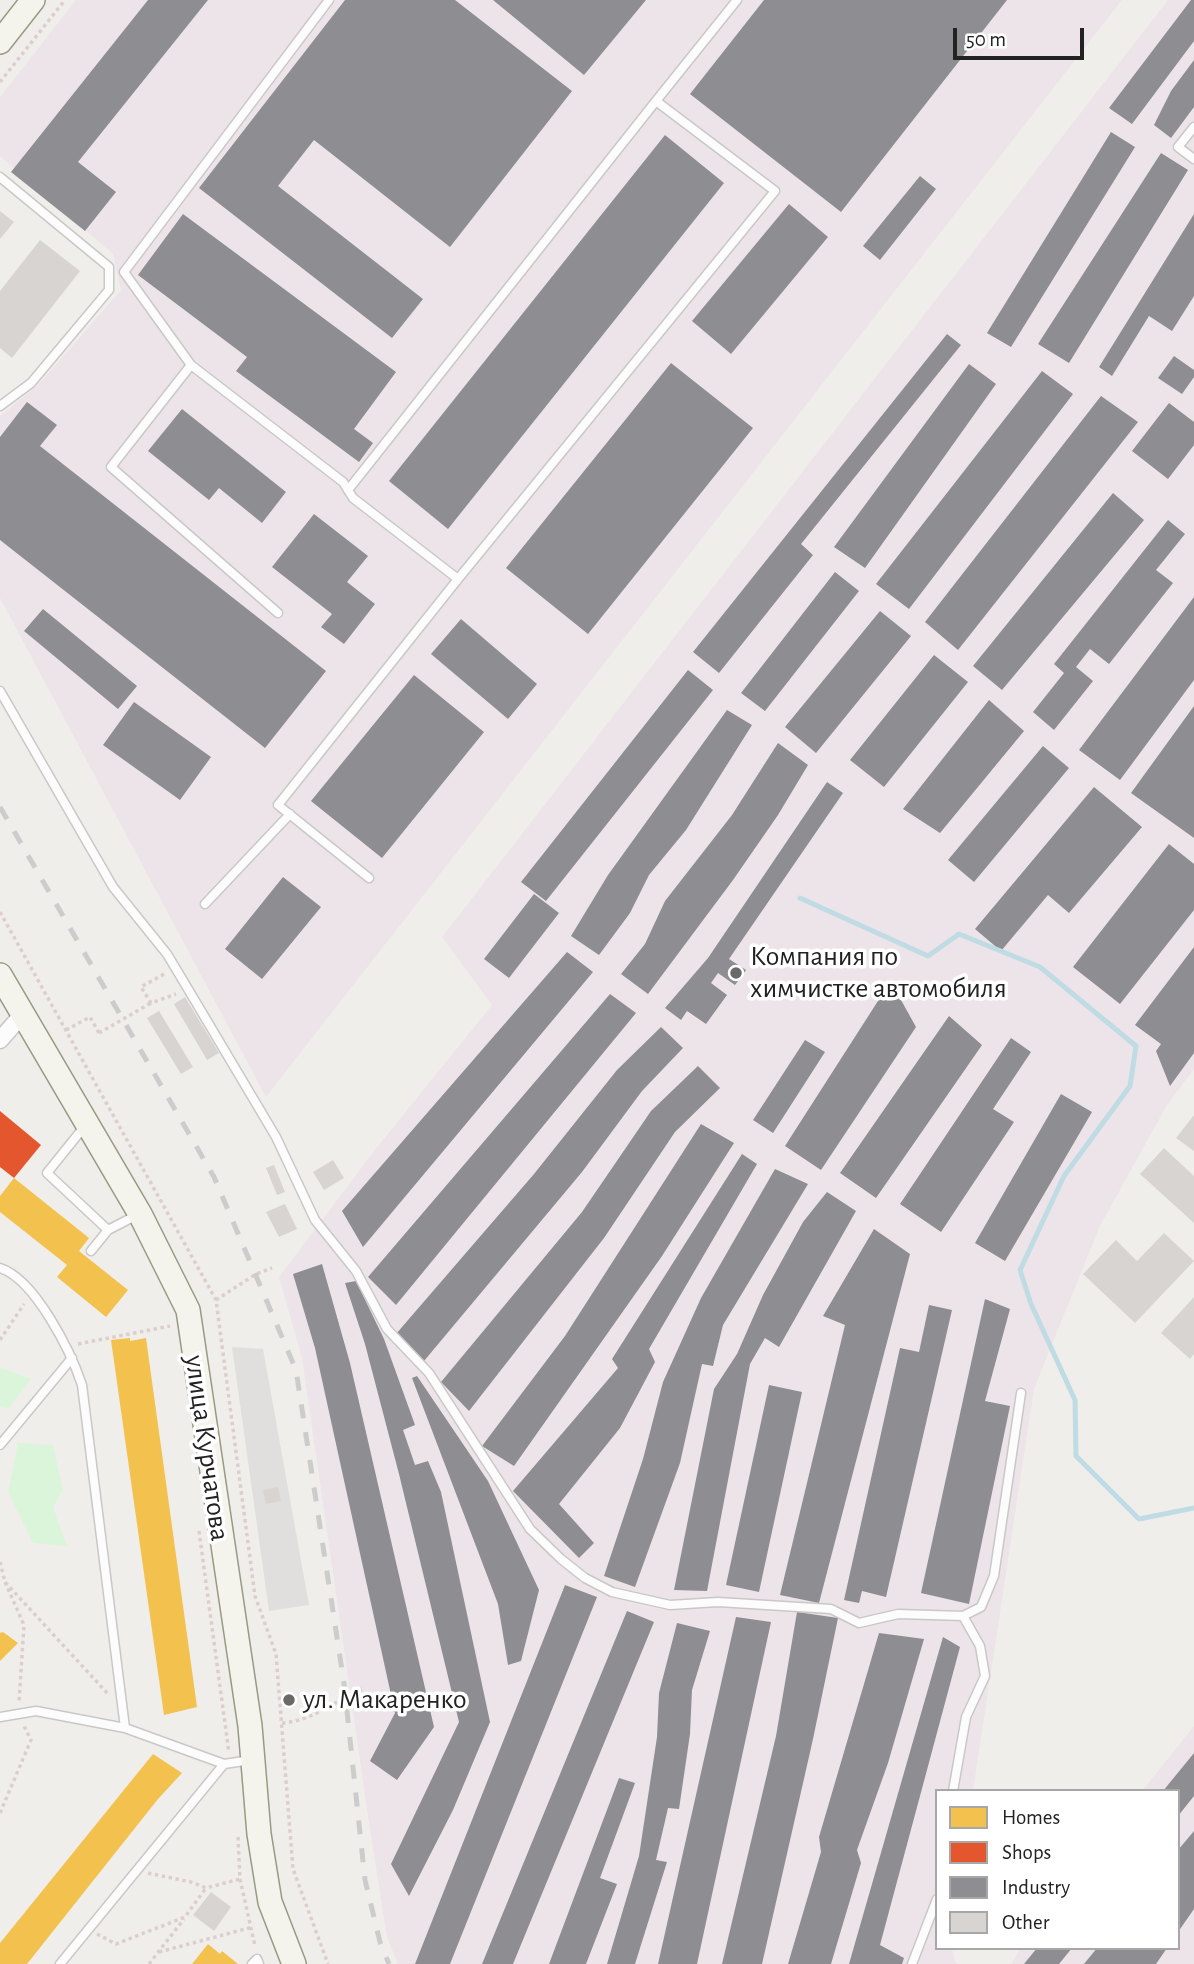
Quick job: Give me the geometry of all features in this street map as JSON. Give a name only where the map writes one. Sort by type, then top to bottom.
[{"type":"main road","points":[[0,42],[33,0]]},
{"type":"main road","name":"улица Курчатова","points":[[0,975],[140,1214],[188,1310],[253,1760],[259,1833],[270,1902],[293,1964]]},
{"type":"street","points":[[0,1040],[22,1015]]},
{"type":"lane","points":[[329,0],[124,272],[191,365],[343,482],[354,498],[458,579]]},
{"type":"lane","points":[[348,491],[737,0]]},
{"type":"lane","points":[[369,878],[278,805],[458,579],[775,191],[656,102]]},
{"type":"lane","points":[[1194,127],[1178,147],[1194,159]]},
{"type":"lane","points":[[0,177],[109,267],[108,290],[31,383],[0,406]]},
{"type":"lane","points":[[191,365],[111,467],[278,613]]},
{"type":"lane","points":[[0,691],[113,887],[188,989],[276,1137],[315,1220],[356,1271],[387,1329],[429,1373],[530,1529],[584,1578],[612,1592],[670,1605],[718,1601],[831,1609],[859,1623],[898,1614],[963,1616],[981,1607],[994,1576],[1021,1393]]},
{"type":"lane","points":[[205,904],[290,814]]},
{"type":"lane","points":[[86,1125],[47,1173],[108,1230]]},
{"type":"lane","points":[[91,1251],[108,1230],[140,1214]]},
{"type":"lane","points":[[0,1268],[8,1270],[31,1294],[72,1358],[82,1385],[125,1728]]},
{"type":"lane","points":[[0,1445],[72,1358]]},
{"type":"lane","points":[[953,1789],[966,1717],[985,1676],[980,1646],[963,1616]]},
{"type":"lane","points":[[0,1717],[36,1712],[125,1728],[224,1764],[253,1760]]},
{"type":"lane","points":[[60,1964],[224,1764]]},
{"type":"lane","points":[[912,1964],[935,1904]]},
{"type":"lane","points":[[252,1964],[257,1959],[259,1964]]},
{"type":"path","points":[[0,82],[65,0]]},
{"type":"path","points":[[151,1003],[141,987],[175,968]]},
{"type":"path","points":[[66,1030],[90,1017],[99,1033],[151,1003],[188,989]]},
{"type":"path","points":[[216,1300],[256,1274],[272,1268]]},
{"type":"path","points":[[0,1340],[31,1294]]},
{"type":"path","points":[[166,1314],[172,1339]]},
{"type":"path","points":[[66,1348],[88,1340],[170,1326]]},
{"type":"path","points":[[198,1528],[224,1730]]},
{"type":"path","points":[[0,1562],[5,1582],[24,1625],[18,1714],[32,1740],[0,1813]]},
{"type":"path","points":[[5,1582],[123,1710]]},
{"type":"path","points":[[328,1964],[292,1869],[282,1723],[312,1717],[326,1706],[363,1688]]},
{"type":"path","points":[[136,1871],[191,1882],[206,1888],[240,1879]]},
{"type":"path","points":[[149,1964],[206,1888]]},
{"type":"path","points":[[88,1930],[116,1944],[185,1917]]},
{"type":"path","points":[[159,1952],[253,1927]]},
{"type":"shaded area","points":[[76,0],[1122,0],[266,1097],[0,598],[0,416],[39,384],[121,290],[113,254],[0,156],[0,97]]},
{"type":"shaded area","points":[[1168,0],[1194,0],[1194,1069],[1167,1105],[1100,1226],[1034,1389],[973,1789],[935,1789],[935,1950],[952,1950],[955,1962],[959,1964],[398,1964],[387,1937],[370,1830],[302,1358],[279,1277],[374,1151],[492,1005],[442,937]]},
{"type":"shaded area","points":[[232,1347],[263,1349],[309,1605],[269,1611]]},
{"type":"shaded area","points":[[1194,1726],[1194,1964],[1011,1964],[1020,1950],[1180,1950],[1180,1789],[1144,1789]]},
{"type":"green space","points":[[0,1367],[31,1379],[8,1409],[0,1406]]},
{"type":"green space","points":[[18,1443],[53,1445],[63,1490],[53,1507],[67,1546],[33,1543],[8,1492]]},
{"type":"building: Homes","points":[[14,1178],[89,1238],[79,1251],[128,1290],[106,1317],[57,1277],[67,1265],[0,1212],[0,1196]]},
{"type":"building: Homes","points":[[130,1338],[130,1341],[146,1338],[197,1707],[164,1715],[111,1340]]},
{"type":"building: Homes","points":[[3,1632],[18,1643],[0,1661],[0,1633]]},
{"type":"building: Homes","points":[[153,1754],[182,1773],[158,1799],[27,1964],[0,1964],[0,1943]]},
{"type":"building: Homes","points":[[208,1944],[220,1954],[222,1951],[238,1964],[192,1964]]},
{"type":"building: Shops","points":[[0,1111],[41,1145],[14,1178],[0,1167]]},
{"type":"building: Industry","points":[[148,0],[208,0],[78,162],[116,192],[85,231],[11,172]]},
{"type":"building: Industry","points":[[345,0],[455,0],[572,91],[450,247],[314,140],[278,186],[423,299],[392,338],[199,188]]},
{"type":"building: Industry","points":[[493,0],[646,0],[584,75]]},
{"type":"building: Industry","points":[[764,0],[1007,0],[841,212],[690,94]]},
{"type":"building: Industry","points":[[1191,0],[1194,0],[1194,41],[1132,124],[1109,108]]},
{"type":"building: Industry","points":[[1194,60],[1194,107],[1171,138],[1154,125],[1171,91]]},
{"type":"building: Industry","points":[[1111,132],[1135,147],[1011,347],[987,333]]},
{"type":"building: Industry","points":[[665,135],[724,183],[448,529],[389,481]]},
{"type":"building: Industry","points":[[1161,153],[1188,170],[1069,363],[1038,344]]},
{"type":"building: Industry","points":[[920,176],[936,189],[880,260],[863,246]]},
{"type":"building: Industry","points":[[789,204],[828,237],[731,354],[692,321]]},
{"type":"building: Industry","points":[[183,214],[396,372],[354,429],[373,443],[359,462],[236,371],[247,357],[138,275]]},
{"type":"building: Industry","points":[[1194,214],[1194,296],[1172,331],[1149,316],[1112,376],[1099,367]]},
{"type":"building: Industry","points":[[947,334],[961,345],[801,544],[813,555],[719,673],[693,652]]},
{"type":"building: Industry","points":[[1174,356],[1194,370],[1194,377],[1182,394],[1158,378]]},
{"type":"building: Industry","points":[[671,363],[753,428],[588,634],[506,568]]},
{"type":"building: Industry","points":[[969,364],[996,384],[865,568],[834,547]]},
{"type":"building: Industry","points":[[1042,371],[1073,394],[909,609],[876,584]]},
{"type":"building: Industry","points":[[1101,396],[1138,422],[958,650],[925,622]]},
{"type":"building: Industry","points":[[27,402],[57,425],[40,446],[326,671],[265,748],[0,540],[0,437]]},
{"type":"building: Industry","points":[[1169,403],[1194,422],[1194,445],[1168,479],[1132,451]]},
{"type":"building: Industry","points":[[182,409],[286,492],[262,523],[219,488],[209,500],[148,451]]},
{"type":"building: Industry","points":[[1113,493],[1144,520],[1002,690],[973,666]]},
{"type":"building: Industry","points":[[314,514],[368,556],[347,582],[375,604],[344,644],[321,627],[332,614],[272,567]]},
{"type":"building: Industry","points":[[1168,520],[1185,534],[1156,570],[1173,583],[1109,664],[1090,649],[1076,667],[1093,681],[1054,730],[1033,712],[1064,673],[1054,664]]},
{"type":"building: Industry","points":[[835,572],[859,591],[765,711],[741,693]]},
{"type":"building: Industry","points":[[1194,597],[1194,680],[1120,780],[1079,750]]},
{"type":"building: Industry","points":[[43,609],[137,686],[118,709],[24,631]]},
{"type":"building: Industry","points":[[880,611],[911,636],[816,753],[785,727]]},
{"type":"building: Industry","points":[[461,619],[537,684],[508,719],[431,654]]},
{"type":"building: Industry","points":[[934,655],[968,682],[884,787],[850,760]]},
{"type":"building: Industry","points":[[688,670],[713,690],[546,901],[521,882]]},
{"type":"building: Industry","points":[[414,675],[484,732],[382,858],[311,801]]},
{"type":"building: Industry","points":[[989,700],[1024,731],[940,833],[903,809]]},
{"type":"building: Industry","points":[[134,702],[211,757],[180,800],[103,745]]},
{"type":"building: Industry","points":[[1194,706],[1194,838],[1131,793]]},
{"type":"building: Industry","points":[[727,710],[752,725],[686,830],[649,875],[630,913],[599,955],[571,936],[608,875]]},
{"type":"building: Industry","points":[[778,743],[808,765],[778,815],[733,880],[648,994],[621,974],[645,944],[665,901],[732,815]]},
{"type":"building: Industry","points":[[1043,746],[1069,768],[974,882],[948,860]]},
{"type":"building: Industry","points":[[827,782],[843,793],[729,959],[746,970],[735,985],[718,973],[711,983],[727,995],[706,1024],[687,1011],[681,1020],[665,1008],[708,958]]},
{"type":"building: Industry","points":[[1094,787],[1142,827],[1069,913],[1048,895],[1001,951],[975,929]]},
{"type":"building: Industry","points":[[1169,844],[1194,864],[1194,910],[1120,1004],[1073,967]]},
{"type":"building: Industry","points":[[283,877],[321,907],[262,979],[225,949]]},
{"type":"building: Industry","points":[[534,894],[559,913],[509,978],[484,959]]},
{"type":"building: Industry","points":[[1194,947],[1194,1053],[1170,1086],[1156,1051],[1161,1044],[1135,1025]]},
{"type":"building: Industry","points":[[567,952],[593,972],[363,1247],[342,1211]]},
{"type":"building: Industry","points":[[885,990],[901,1000],[916,1027],[821,1170],[785,1146]]},
{"type":"building: Industry","points":[[610,994],[636,1013],[396,1305],[368,1277]]},
{"type":"building: Industry","points":[[949,1016],[982,1045],[876,1198],[840,1173]]},
{"type":"building: Industry","points":[[661,1027],[683,1048],[642,1091],[582,1172],[424,1361],[396,1334],[534,1174],[617,1070]]},
{"type":"building: Industry","points":[[1011,1038],[1031,1052],[993,1109],[1014,1122],[941,1232],[900,1204]]},
{"type":"building: Industry","points":[[805,1040],[825,1052],[773,1133],[753,1120]]},
{"type":"building: Industry","points":[[698,1066],[720,1088],[675,1132],[604,1238],[469,1411],[441,1382],[582,1212],[651,1111]]},
{"type":"building: Industry","points":[[1061,1094],[1092,1112],[1005,1261],[975,1243]]},
{"type":"building: Industry","points":[[701,1124],[734,1143],[662,1256],[514,1466],[482,1446],[565,1336]]},
{"type":"building: Industry","points":[[742,1154],[757,1164],[649,1349],[655,1362],[620,1428],[559,1504],[594,1543],[579,1558],[513,1491],[618,1368],[612,1359]]},
{"type":"building: Industry","points":[[775,1169],[808,1184],[723,1325],[713,1366],[702,1364],[680,1463],[635,1587],[604,1576],[643,1459],[663,1382],[701,1298]]},
{"type":"building: Industry","points":[[827,1192],[856,1211],[779,1347],[765,1338],[750,1364],[707,1591],[674,1590],[714,1389],[737,1354],[763,1295],[803,1222]]},
{"type":"building: Industry","points":[[874,1229],[910,1254],[819,1603],[780,1595],[845,1325],[823,1316]]},
{"type":"building: Industry","points":[[322,1264],[350,1363],[434,1727],[397,1780],[370,1761],[395,1713],[315,1348],[293,1274]]},
{"type":"building: Industry","points":[[356,1281],[384,1339],[415,1425],[403,1430],[415,1465],[428,1461],[441,1492],[490,1722],[453,1810],[409,1896],[391,1864],[459,1722],[399,1474],[365,1344],[345,1283]]},
{"type":"building: Industry","points":[[985,1299],[1010,1309],[985,1401],[1010,1406],[969,1604],[921,1593]]},
{"type":"building: Industry","points":[[929,1305],[952,1310],[886,1597],[862,1591],[859,1603],[844,1600],[900,1348],[919,1352]]},
{"type":"building: Industry","points":[[417,1376],[488,1481],[539,1590],[521,1661],[508,1665],[498,1604],[412,1378]]},
{"type":"building: Industry","points":[[769,1385],[802,1392],[759,1592],[726,1585]]},
{"type":"building: Industry","points":[[565,1585],[597,1597],[450,1964],[415,1964]]},
{"type":"building: Industry","points":[[627,1611],[654,1622],[513,1964],[482,1964]]},
{"type":"building: Industry","points":[[797,1612],[838,1618],[813,1739],[762,1964],[722,1964],[776,1736]]},
{"type":"building: Industry","points":[[736,1617],[771,1622],[697,1964],[658,1964]]},
{"type":"building: Industry","points":[[677,1623],[710,1631],[692,1690],[690,1734],[679,1809],[668,1808],[656,1860],[667,1862],[635,1964],[607,1964],[639,1856],[657,1737],[659,1693]]},
{"type":"building: Industry","points":[[879,1633],[924,1639],[888,1763],[857,1850],[861,1863],[831,1964],[788,1964],[821,1852],[819,1837]]},
{"type":"building: Industry","points":[[943,1637],[960,1647],[880,1945],[904,1958],[902,1964],[849,1964]]},
{"type":"building: Industry","points":[[1194,1753],[1194,1796],[1180,1814],[1180,1789],[1165,1789]]},
{"type":"building: Industry","points":[[619,1778],[635,1783],[600,1878],[617,1884],[586,1964],[549,1964]]},
{"type":"building: Industry","points":[[1194,1831],[1194,1909],[1180,1929],[1180,1848]]},
{"type":"building: Industry","points":[[1035,1950],[1070,1950],[1059,1964],[1024,1964]]},
{"type":"building: Industry","points":[[1095,1950],[1166,1950],[1156,1964],[1084,1964]]},
{"type":"building: Other","points":[[0,211],[14,222],[0,239]]},
{"type":"building: Other","points":[[40,240],[80,271],[12,358],[0,348],[0,291]]},
{"type":"building: Other","points":[[185,997],[219,1053],[207,1060],[174,1004]]},
{"type":"building: Other","points":[[159,1011],[193,1067],[181,1074],[147,1018]]},
{"type":"building: Other","points":[[1194,1115],[1194,1151],[1176,1138]]},
{"type":"building: Other","points":[[1164,1148],[1194,1176],[1194,1223],[1140,1174]]},
{"type":"building: Other","points":[[333,1160],[344,1178],[324,1190],[313,1172]]},
{"type":"building: Other","points":[[274,1165],[285,1192],[277,1195],[266,1168]]},
{"type":"building: Other","points":[[285,1204],[297,1229],[279,1237],[266,1212]]},
{"type":"building: Other","points":[[1164,1233],[1194,1261],[1135,1323],[1083,1274],[1116,1240],[1137,1261]]},
{"type":"building: Other","points":[[1194,1297],[1194,1354],[1190,1359],[1161,1333]]},
{"type":"building: Other","points":[[278,1487],[281,1501],[266,1504],[263,1490]]},
{"type":"building: Other","points":[[211,1892],[231,1907],[214,1931],[193,1915]]},
{"type":"waterway","points":[[800,898],[928,956],[959,934],[1040,967],[1136,1046],[1130,1086],[1064,1176],[1020,1270],[1031,1304],[1075,1400],[1076,1456],[1139,1519],[1194,1508]]},
{"type":"railway","points":[[0,807],[214,1177],[296,1370],[344,1683],[365,1880],[380,1942],[389,1964]]},
{"type":"place","name":"Компания по химчистке автомобиля","points":[[736,973]]},
{"type":"place","name":"ул. Макаренко","points":[[289,1700]]}]
